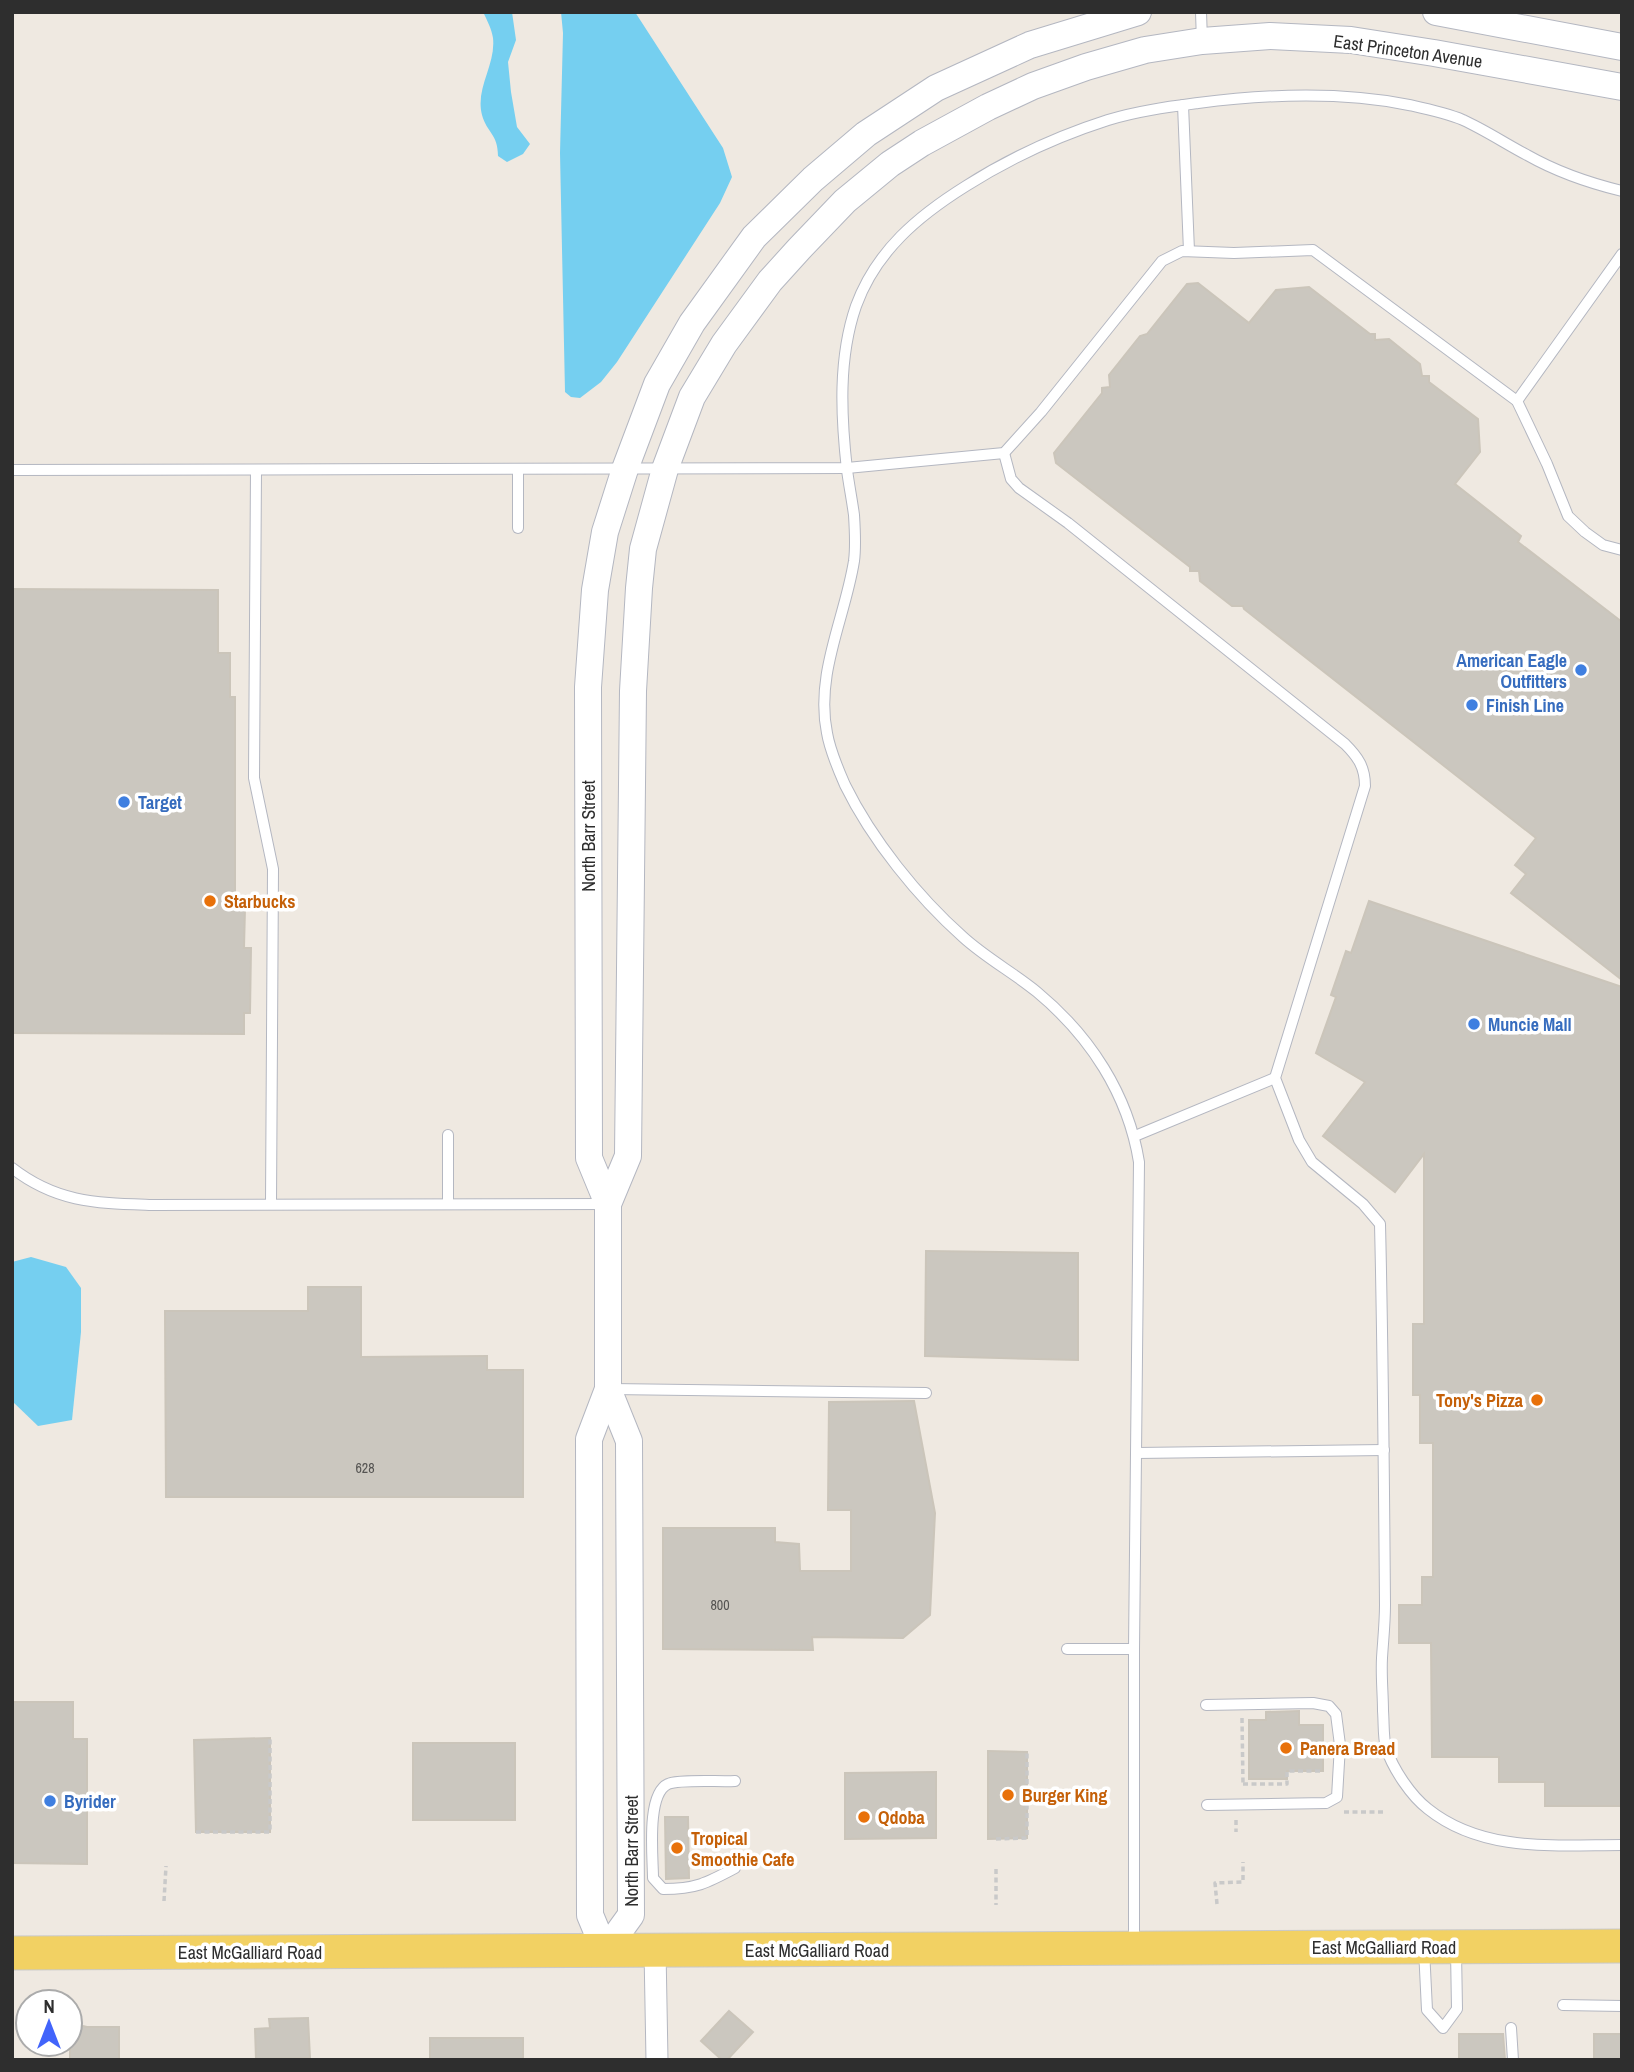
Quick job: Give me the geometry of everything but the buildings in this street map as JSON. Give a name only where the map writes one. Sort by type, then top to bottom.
[{"type":"main road","name":"East McGalliard Road","points":[[12,1953],[1622,1946]]},
{"type":"street","points":[[625,469],[657,384],[692,323],[754,237],[813,179],[866,134],[936,88],[1030,45],[1138,12]]},
{"type":"street","points":[[1436,12],[1622,47]]},
{"type":"street","name":"East Princeton Avenue","points":[[665,469],[692,397],[724,344],[770,281],[845,201],[922,142],[1033,86],[1145,50],[1202,41],[1270,36],[1351,40],[1622,88]]},
{"type":"street","name":"North Barr Street","points":[[606,1951],[590,1915],[589,1439],[608,1389],[608,1203],[589,1158],[588,687],[595,590],[606,532],[625,469]]},
{"type":"street","name":"North Barr Street","points":[[608,1203],[628,1156],[633,691],[639,588],[643,549],[665,469]]},
{"type":"street","name":"North Barr Street","points":[[606,1951],[631,1915],[629,1441],[608,1389]]},
{"type":"street","points":[[655,1950],[657,2060]]},
{"type":"lane","points":[[1200,12],[1202,41]]},
{"type":"lane","points":[[1134,1948],[1139,1162],[1135,1136],[1119,1095],[1076,1027],[1034,990],[966,940],[927,902],[892,859],[863,816],[836,765],[827,734],[824,710],[829,662],[855,555],[842,377],[850,325],[858,301],[884,253],[924,214],[991,171],[1045,143],[1109,120],[1183,105],[1230,99],[1314,95],[1408,105],[1459,118],[1531,158],[1585,181],[1622,191]]},
{"type":"lane","points":[[1183,105],[1189,251]]},
{"type":"lane","points":[[12,470],[847,468],[1003,453],[1041,412],[1162,261],[1182,251],[1234,253],[1313,250],[1517,401],[1568,516],[1585,533],[1603,545],[1622,550]]},
{"type":"lane","points":[[1517,401],[1622,254]]},
{"type":"lane","points":[[1003,453],[1011,480],[1019,488],[1068,523],[1345,744],[1356,755],[1365,771],[1365,786],[1275,1079],[1299,1140],[1312,1162],[1363,1203],[1380,1224],[1385,1620],[1382,1661],[1387,1749],[1405,1784],[1428,1809],[1463,1830],[1497,1841],[1524,1845],[1622,1845]]},
{"type":"lane","points":[[518,469],[518,528]]},
{"type":"lane","points":[[257,470],[254,778],[273,869],[271,1203]]},
{"type":"lane","points":[[1135,1136],[1275,1079]]},
{"type":"lane","points":[[448,1203],[449,1135]]},
{"type":"lane","points":[[12,1168],[28,1181],[56,1194],[100,1203],[608,1203]]},
{"type":"lane","points":[[608,1389],[926,1393]]},
{"type":"lane","points":[[1137,1453],[1384,1450]]},
{"type":"lane","points":[[1067,1649],[1134,1649]]},
{"type":"lane","points":[[1206,1704],[1313,1703],[1329,1706],[1336,1714],[1340,1745],[1337,1797],[1326,1803],[1207,1805]]},
{"type":"lane","points":[[735,1782],[671,1783],[660,1788],[654,1805],[653,1878],[663,1889],[684,1889],[705,1884],[735,1868]]},
{"type":"lane","points":[[1440,1946],[1457,2009],[1443,2028],[1427,2010],[1440,1946]]},
{"type":"lane","points":[[1563,2005],[1622,2006]]},
{"type":"lane","points":[[1511,2028],[1513,2060]]},
{"type":"path","points":[[1242,1714],[1243,1784],[1247,1796]]},
{"type":"path","points":[[196,1832],[270,1832],[271,1738]]},
{"type":"path","points":[[996,1839],[1027,1838],[1027,1752]]},
{"type":"path","points":[[1243,1784],[1287,1784],[1287,1771],[1324,1771]]},
{"type":"path","points":[[1217,1904],[1215,1883],[1244,1882],[1243,1861]]},
{"type":"path","points":[[164,1900],[166,1867]]},
{"type":"path","points":[[996,1869],[996,1905]]},
{"type":"water","points":[[483,12],[512,12],[516,40],[508,62],[511,92],[517,127],[530,144],[523,154],[507,162],[498,156],[496,143],[482,115],[481,95],[493,48],[492,32]]},
{"type":"water","points":[[561,12],[635,12],[723,148],[732,177],[720,203],[617,362],[601,382],[580,398],[571,397],[565,392],[560,153],[563,33]]},
{"type":"water","points":[[31,1257],[66,1267],[81,1288],[81,1332],[72,1420],[38,1426],[12,1401],[12,1262]]},
{"type":"place","name":"American Eagle Outfitters","points":[[1581,670]]},
{"type":"place","name":"Finish Line","points":[[1472,705]]},
{"type":"place","name":"Target","points":[[124,802]]},
{"type":"place","name":"Starbucks","points":[[210,901]]},
{"type":"place","name":"Muncie Mall","points":[[1474,1024]]},
{"type":"place","name":"Tony's Pizza","points":[[1537,1400]]},
{"type":"place","name":"Panera Bread","points":[[1286,1748]]},
{"type":"place","name":"Burger King","points":[[1008,1795]]},
{"type":"place","name":"Byrider","points":[[50,1801]]},
{"type":"place","name":"Qdoba","points":[[864,1817]]},
{"type":"place","name":"Tropical Smoothie Cafe","points":[[677,1848]]}]
